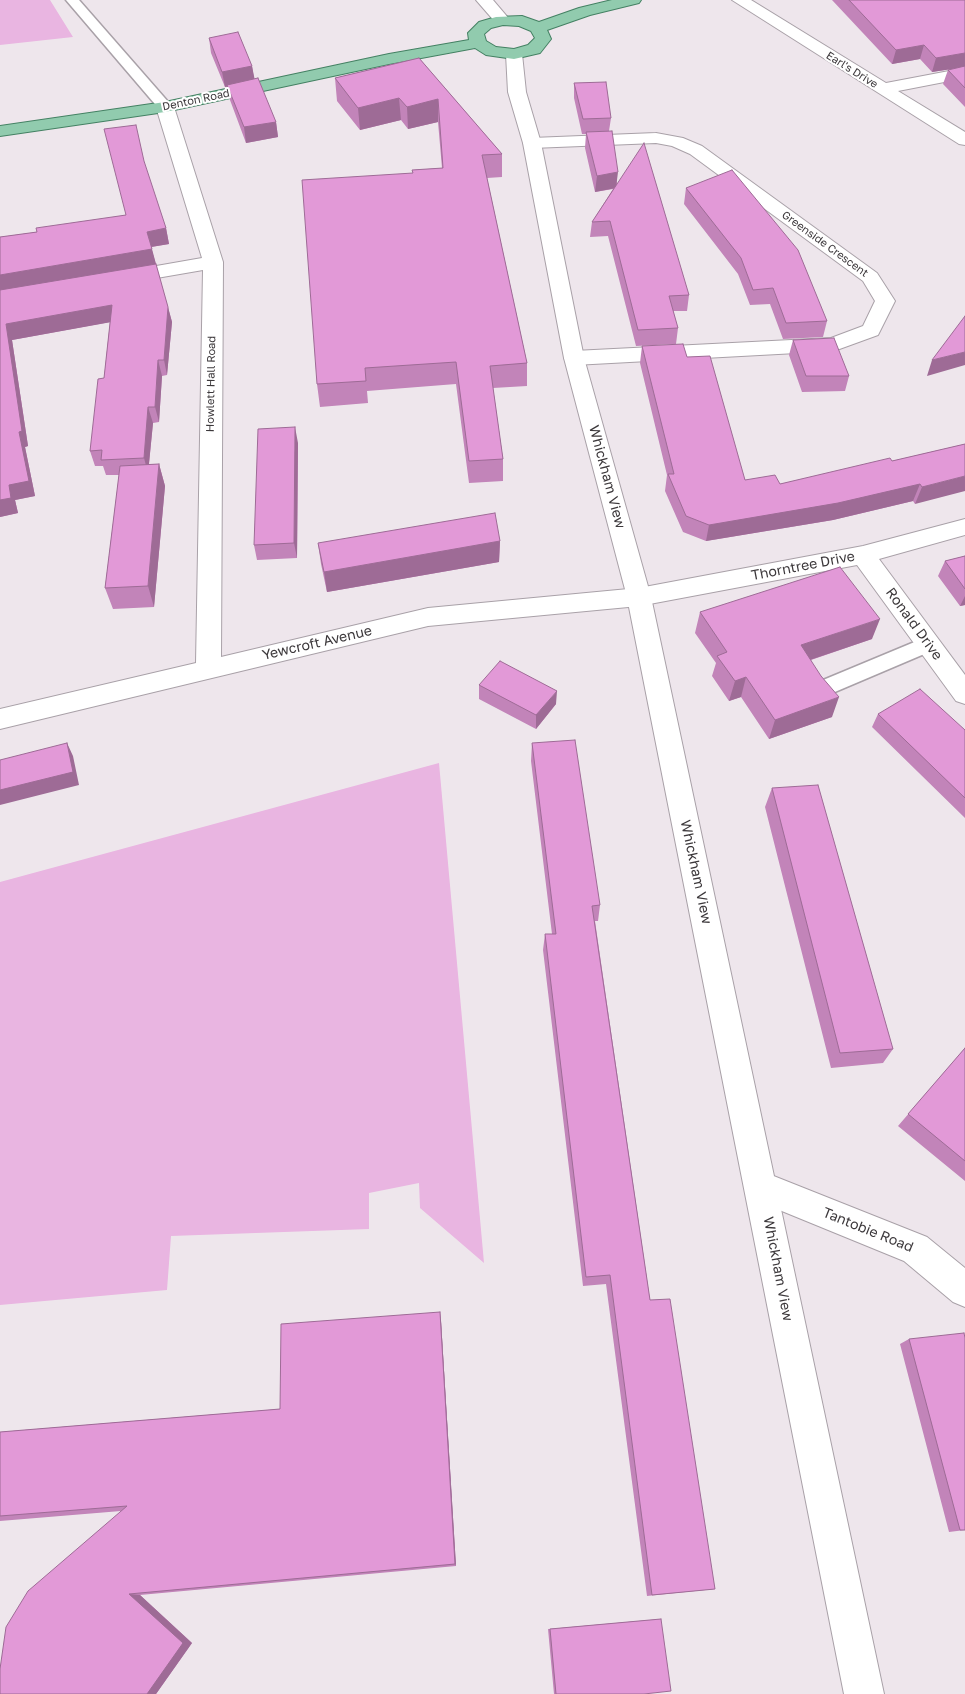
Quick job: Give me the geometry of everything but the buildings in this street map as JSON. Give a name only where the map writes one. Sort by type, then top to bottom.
[{"type":"main road","points":[[538,28],[585,10],[633,0]]},
{"type":"main road","points":[[502,20],[522,21],[538,28],[543,39],[534,49],[514,54],[492,51],[478,43],[476,33],[485,25],[502,20]]},
{"type":"main road","name":"Denton Road","points":[[0,131],[165,107],[379,61],[478,43]]},
{"type":"street","points":[[484,0],[502,20]]},
{"type":"street","name":"Earl's Drive","points":[[740,0],[965,140]]},
{"type":"street","name":"Whickham View","points":[[514,54],[517,92],[532,143],[574,358],[640,597],[864,1694]]},
{"type":"street","points":[[883,89],[965,73]]},
{"type":"street","name":"Howlett Hall Road","points":[[165,107],[213,262],[208,669]]},
{"type":"street","name":"Greenside Crescent","points":[[532,143],[656,138],[677,142],[696,150],[870,277],[885,301],[871,330],[834,344],[574,358]]},
{"type":"street","points":[[106,280],[213,262]]},
{"type":"street","name":"Thorntree Drive","points":[[640,597],[863,555],[965,527]]},
{"type":"street","name":"Ronald Drive","points":[[863,555],[965,694]]},
{"type":"street","name":"Yewcroft Avenue","points":[[0,719],[428,617],[640,597]]},
{"type":"street","name":"Tantobie Road","points":[[761,1187],[915,1249],[965,1290]]},
{"type":"lane","points":[[72,0],[165,107]]},
{"type":"lane","points":[[823,689],[929,644]]},
{"type":"shaded area","points":[[0,0],[50,0],[73,37],[0,45]]},
{"type":"shaded area","points":[[439,763],[484,1263],[420,1208],[419,1183],[369,1193],[369,1229],[171,1236],[167,1290],[0,1305],[0,882]]}]
